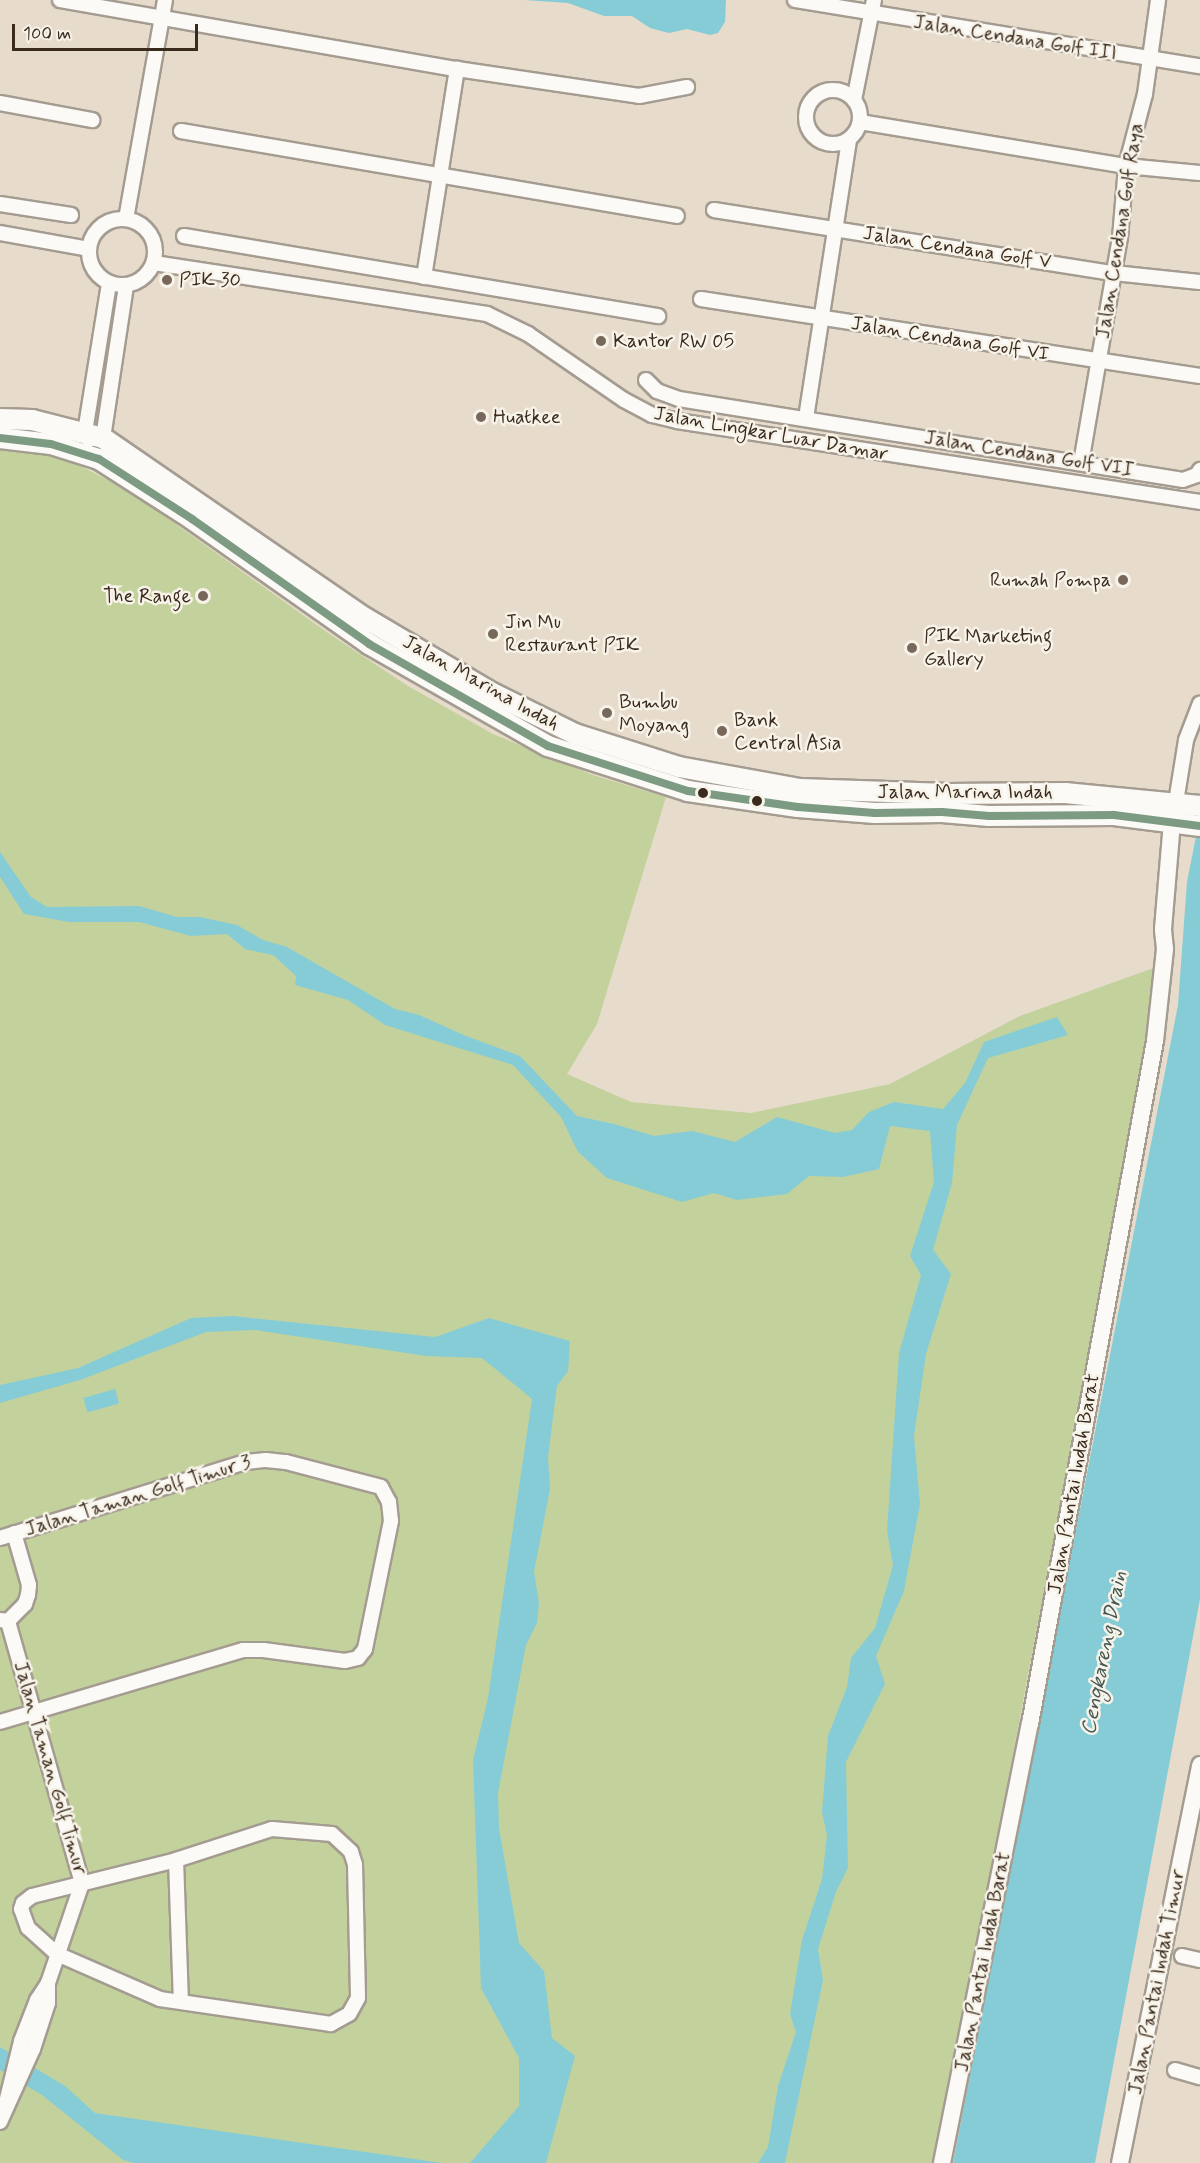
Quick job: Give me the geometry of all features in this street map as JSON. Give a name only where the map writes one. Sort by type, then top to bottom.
[{"type":"main road","name":"Jalan Marina Indah","points":[[0,419],[32,420],[94,435],[365,618],[492,693],[575,734],[679,767],[800,789],[1065,793],[1138,808],[1189,814]]},
{"type":"main road","name":"Jalan Marina Indah","points":[[0,438],[51,444],[99,459],[192,519],[369,644],[548,746],[688,791],[798,807],[858,812],[1138,808]]},
{"type":"main road","points":[[858,812],[859,791]]},
{"type":"street","points":[[60,0],[457,69],[639,96],[687,87]]},
{"type":"street","points":[[126,219],[165,0]]},
{"type":"street","name":"Jalan Cendana Golf III","points":[[795,0],[871,15],[1149,60],[1200,66]]},
{"type":"street","points":[[854,100],[874,0]]},
{"type":"street","name":"Jalan Cendana Golf Raya","points":[[1081,463],[1120,238],[1126,166],[1145,94],[1158,0]]},
{"type":"street","points":[[424,277],[457,69]]},
{"type":"street","points":[[841,91],[854,100],[858,106],[860,122],[849,140],[831,145],[815,138],[806,122],[806,113],[815,97],[823,92],[841,91]]},
{"type":"street","points":[[0,103],[92,120]]},
{"type":"street","points":[[860,122],[1126,166],[1200,173]]},
{"type":"street","points":[[181,131],[677,216]]},
{"type":"street","points":[[806,417],[849,140]]},
{"type":"street","points":[[0,204],[71,215]]},
{"type":"street","name":"Jalan Cendana Golf V","points":[[714,210],[1114,273],[1200,282]]},
{"type":"street","points":[[115,219],[126,219],[144,227],[151,234],[154,244],[154,263],[143,279],[126,286],[109,283],[93,269],[89,249],[97,230],[115,219]]},
{"type":"street","points":[[0,233],[89,249]]},
{"type":"street","points":[[183,236],[658,316]]},
{"type":"street","name":"Jalan Lingkar Luar Damar","points":[[154,263],[487,314],[528,334],[624,400],[652,415],[677,421],[1200,502]]},
{"type":"street","points":[[99,459],[94,435],[109,283]]},
{"type":"street","points":[[94,435],[126,286]]},
{"type":"street","name":"Jalan Cendana Golf VI","points":[[701,299],[1200,376]]},
{"type":"street","name":"Jalan Cendana Golf VII","points":[[646,380],[657,391],[679,399],[806,417],[1183,480],[1197,475],[1200,470]]},
{"type":"street","points":[[1189,814],[1186,740],[1200,704]]},
{"type":"street","name":"Jalan Pantai Indah Barat","points":[[942,2163],[1030,1724],[1155,1041],[1166,949],[1163,928],[1189,814]]},
{"type":"street","name":"Jalan Taman Golf Timur 3","points":[[0,1538],[246,1462],[286,1462],[381,1487],[389,1502],[391,1521],[365,1649],[358,1658],[345,1661],[264,1650],[243,1650],[34,1712]]},
{"type":"street","name":"Jalan Taman Golf Timur","points":[[2,2117],[27,2045],[48,2002],[48,1983],[82,1883],[34,1712],[4,1621],[25,1604],[29,1585],[14,1533]]},
{"type":"street","points":[[0,1722],[34,1712]]},
{"type":"street","name":"Jalan Pantai Indah Timur","points":[[1120,2163],[1195,1817],[1200,1765]]},
{"type":"street","points":[[272,1829],[332,1834],[351,1852],[355,1864],[358,1998],[349,2014],[331,2024],[160,1999],[57,1954],[28,1928],[21,1909],[23,1903],[32,1896],[82,1883],[176,1860],[272,1829]]},
{"type":"street","points":[[176,1860],[181,2001]]},
{"type":"street","points":[[1182,1956],[1200,1960]]},
{"type":"street","points":[[1175,2070],[1200,2077]]},
{"type":"green space","points":[[0,444],[67,459],[131,492],[328,633],[408,686],[493,734],[593,775],[666,797],[597,1024],[567,1074],[631,1102],[751,1113],[890,1084],[1020,1016],[1159,966],[1138,1098],[935,2163],[0,2163]]},
{"type":"water","points":[[525,0],[726,0],[725,22],[718,33],[710,35],[687,29],[669,33],[650,28],[632,16],[604,16],[568,3]]},
{"type":"water","name":"Cengkareng Drain","points":[[1200,816],[1200,1599],[1095,2163],[953,2163],[1178,1005],[1187,882]]},
{"type":"water","points":[[0,852],[31,897],[47,907],[139,906],[177,917],[200,917],[237,925],[263,940],[287,947],[395,1009],[419,1015],[520,1056],[577,1116],[654,1136],[692,1131],[735,1142],[777,1117],[835,1133],[852,1130],[869,1112],[894,1102],[943,1109],[965,1083],[984,1042],[1057,1017],[1068,1035],[988,1058],[957,1125],[952,1183],[933,1250],[951,1274],[926,1354],[914,1436],[920,1504],[904,1591],[876,1656],[885,1684],[846,1762],[848,1868],[836,1892],[818,1949],[823,1980],[785,2163],[758,2163],[768,2147],[778,2086],[796,2032],[790,2014],[802,1940],[822,1879],[827,1835],[822,1812],[828,1736],[847,1687],[851,1658],[875,1628],[893,1565],[887,1531],[899,1353],[921,1275],[910,1256],[934,1182],[930,1131],[890,1126],[879,1169],[843,1177],[809,1176],[787,1194],[737,1200],[714,1193],[682,1202],[607,1178],[578,1152],[561,1117],[513,1065],[385,1025],[348,1000],[295,985],[296,976],[273,955],[245,949],[227,934],[191,936],[139,922],[69,922],[24,914],[0,877]]},
{"type":"water","points":[[233,1316],[435,1337],[489,1318],[570,1341],[568,1371],[557,1386],[548,1457],[550,1489],[534,1572],[539,1603],[537,1623],[526,1645],[498,1793],[499,1828],[519,1943],[544,1971],[552,2038],[575,2056],[546,2163],[470,2163],[519,2106],[519,2058],[481,1988],[473,1760],[488,1698],[532,1399],[482,1358],[426,1356],[255,1330],[206,1332],[80,1380],[0,1403],[0,1385],[78,1368],[191,1318]]},
{"type":"water","points":[[115,1389],[119,1403],[87,1413],[83,1398]]},
{"type":"water","points":[[0,2047],[65,2086],[95,2113],[442,2163],[134,2163],[123,2160],[42,2095],[0,2070]]},
{"type":"transit line","points":[[0,438],[51,444],[99,459],[192,519],[369,644],[548,746],[688,791],[798,807],[875,813],[942,812],[989,816],[1114,815],[1200,826]]},
{"type":"place","name":"PIK 30","points":[[167,280]]},
{"type":"place","name":"Kantor RW 05","points":[[601,341]]},
{"type":"place","name":"Huatkee","points":[[481,417]]},
{"type":"place","name":"Rumah Pompa","points":[[1123,580]]},
{"type":"place","name":"The Range","points":[[203,596]]},
{"type":"place","name":"Jin Mu Restaurant PIK","points":[[493,634]]},
{"type":"place","name":"PIK Marketing Gallery","points":[[912,648]]},
{"type":"place","name":"Bumbu Moyang","points":[[607,713]]},
{"type":"place","name":"Bank Central Asia","points":[[722,731]]}]
